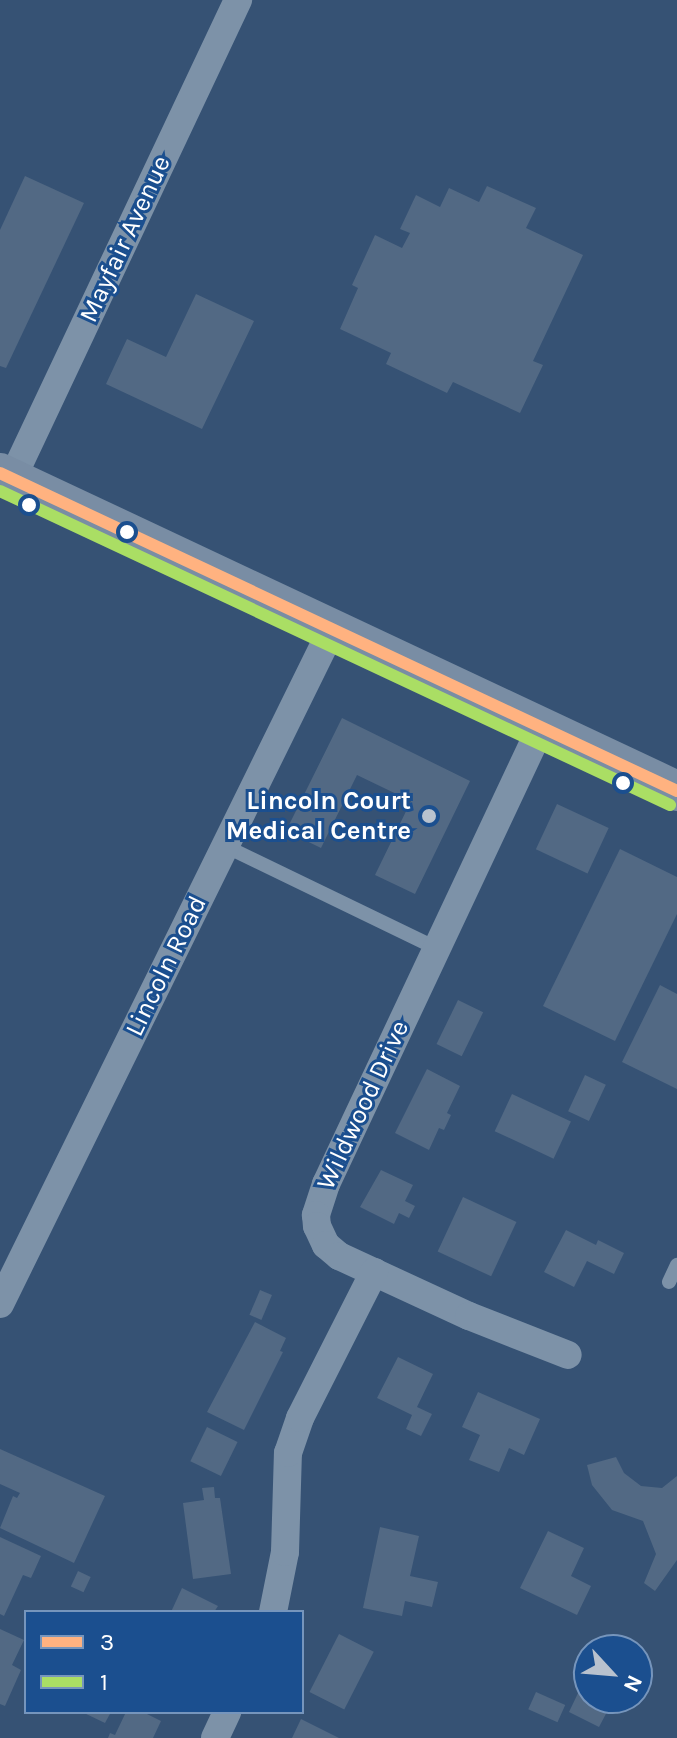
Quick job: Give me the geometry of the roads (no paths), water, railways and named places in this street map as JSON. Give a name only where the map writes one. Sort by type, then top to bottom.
[{"type":"main road","points":[[6,476],[677,791]]},
{"type":"street","name":"Mayfair Avenue","points":[[6,476],[238,0]]},
{"type":"street","name":"Lincoln Road","points":[[0,1304],[332,629]]},
{"type":"street","name":"Wildwood Drive","points":[[541,727],[326,1184],[316,1215],[317,1226],[326,1245],[339,1256],[469,1316],[568,1355]]},
{"type":"street","points":[[273,1610],[285,1552],[288,1453],[300,1418],[374,1272]]},
{"type":"street","points":[[215,1738],[226,1714]]},
{"type":"lane","points":[[225,846],[436,948]]},
{"type":"lane","points":[[669,1282],[677,1265]]},
{"type":"place","name":"Lincoln Court Medical Centre","points":[[429,816]]}]
